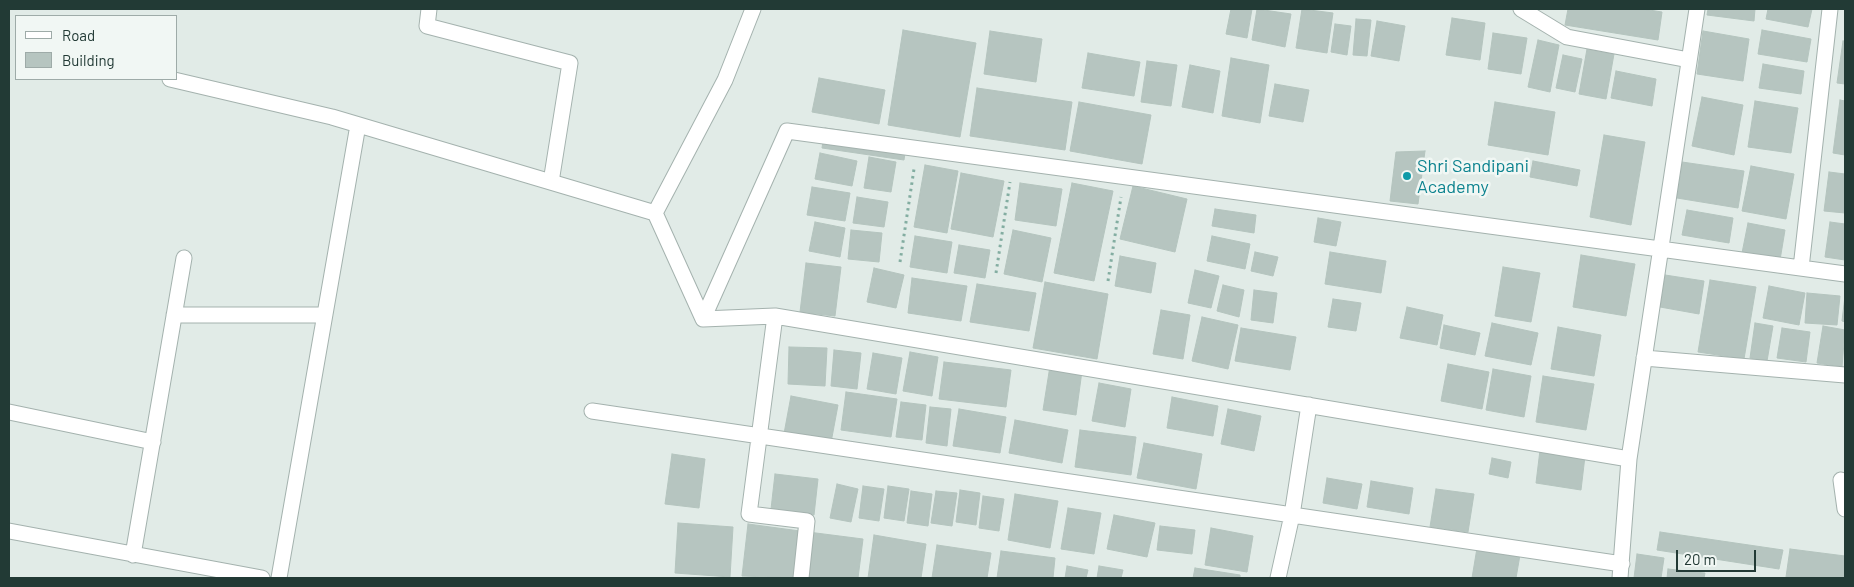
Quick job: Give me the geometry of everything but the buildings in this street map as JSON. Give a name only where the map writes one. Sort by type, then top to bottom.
[{"type":"street","points":[[429,9],[427,26],[570,62],[551,182]]},
{"type":"street","points":[[656,213],[725,80],[753,9]]},
{"type":"street","points":[[1521,9],[1567,38],[1689,60]]},
{"type":"street","points":[[592,411],[1292,515],[1621,571],[1629,459],[1696,9]]},
{"type":"street","points":[[1801,268],[1830,9]]},
{"type":"street","points":[[174,80],[358,125],[656,213],[703,319]]},
{"type":"street","points":[[279,578],[358,125]]},
{"type":"street","points":[[703,319],[787,131],[1845,274]]},
{"type":"street","points":[[133,555],[184,258]]},
{"type":"street","points":[[174,316],[325,315]]},
{"type":"street","points":[[703,319],[775,316],[1629,459]]},
{"type":"street","points":[[775,316],[749,514],[807,521],[801,578]]},
{"type":"street","points":[[1644,358],[1845,375]]},
{"type":"street","points":[[1278,578],[1292,515],[1309,405]]},
{"type":"street","points":[[9,412],[153,442]]},
{"type":"street","points":[[1841,480],[1845,509]]},
{"type":"street","points":[[9,532],[262,578]]},
{"type":"path","points":[[900,262],[917,148]]},
{"type":"path","points":[[996,273],[1014,161]]},
{"type":"path","points":[[1108,281],[1124,176]]},
{"type":"place","name":"Shri Sandipani Academy","points":[[1407,176]]}]
